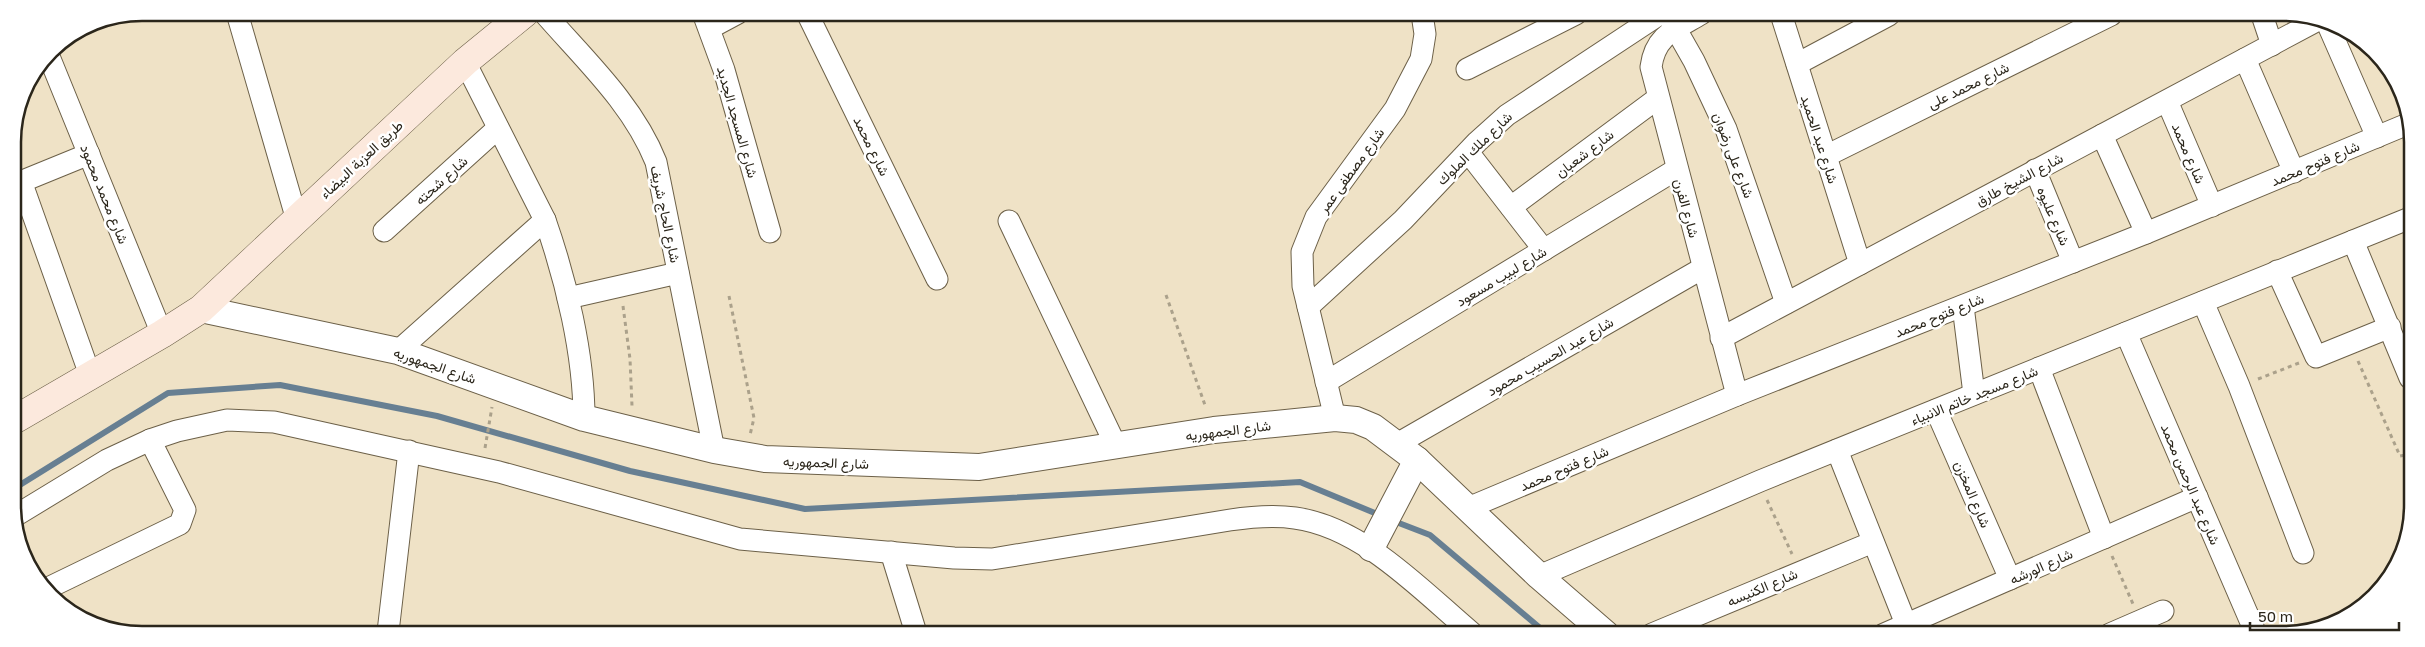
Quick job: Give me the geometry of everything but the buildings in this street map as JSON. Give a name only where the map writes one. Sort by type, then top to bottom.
[{"type":"main road","name":"طريق العزبة البيضاء","points":[[201,309],[465,62],[514,22]]},
{"type":"main road","points":[[21,416],[162,334],[201,309]]},
{"type":"street","name":"شارع مصطفى عمر","points":[[1336,418],[1303,286],[1302,252],[1316,217],[1363,155],[1399,101],[1420,59],[1425,34],[1423,21]]},
{"type":"street","points":[[1467,69],[1561,21]]},
{"type":"street","name":"شارع ملك الملوك","points":[[1308,307],[1403,220],[1468,152],[1507,115],[1649,21]]},
{"type":"street","name":"شارع عبد الحميد","points":[[1783,21],[1860,264]]},
{"type":"street","points":[[1797,64],[1876,21]]},
{"type":"street","name":"شارع محمد على","points":[[1826,156],[2099,21]]},
{"type":"street","points":[[2264,21],[2272,45]]},
{"type":"street","points":[[239,22],[296,220]]},
{"type":"street","name":"شارع الحاج شريف","points":[[552,22],[635,119],[647,140],[656,162],[714,450]]},
{"type":"street","name":"شارع المسجد الجديد","points":[[707,22],[770,232]]},
{"type":"street","name":"شارع محمد","points":[[811,22],[937,279]]},
{"type":"street","name":"شارع الفرن","points":[[1672,22],[1666,35],[1652,55],[1651,67],[1736,395]]},
{"type":"street","name":"شارع على رضوان","points":[[1672,22],[1694,61],[1726,129],[1786,303]]},
{"type":"street","name":"شارع الشيخ طارق","points":[[1721,338],[2310,24]]},
{"type":"street","points":[[2331,31],[2377,137]]},
{"type":"street","points":[[2245,59],[2294,172]]},
{"type":"street","name":"شارع محمد محمود","points":[[51,62],[162,334]]},
{"type":"street","points":[[465,62],[545,220],[568,298],[582,382],[584,418]]},
{"type":"street","name":"شارع شعبان","points":[[1511,207],[1658,98]]},
{"type":"street","name":"شارع محمد","points":[[2167,101],[2212,206]]},
{"type":"street","name":"شارع فتوح محمد","points":[[1468,508],[1736,395],[2146,233],[2403,126]]},
{"type":"street","name":"شارع شحته","points":[[384,231],[498,128]]},
{"type":"street","points":[[2102,135],[2146,233]]},
{"type":"street","points":[[1468,152],[1544,250]]},
{"type":"street","points":[[22,181],[89,154]]},
{"type":"street","name":"شارع لبيب مسعود","points":[[1326,382],[1676,169]]},
{"type":"street","name":"شارع عليوه","points":[[2035,170],[2073,262]]},
{"type":"street","points":[[22,196],[90,375]]},
{"type":"street","points":[[398,351],[545,220]]},
{"type":"street","name":"شارع مسجد خاتم الانبياء","points":[[1539,576],[1760,481],[2404,220]]},
{"type":"street","points":[[1009,221],[1116,446]]},
{"type":"street","points":[[2353,241],[2404,363]]},
{"type":"street","name":"شارع عبد الحسيب محمود","points":[[1407,452],[1703,268]]},
{"type":"street","points":[[2277,271],[2316,357],[2390,327]]},
{"type":"street","points":[[568,298],[678,273]]},
{"type":"street","points":[[2203,302],[2239,386],[2303,552]]},
{"type":"street","points":[[1963,306],[1974,394]]},
{"type":"street","name":"شارع الجمهوريه","points":[[201,309],[398,351],[584,418],[634,432],[745,457],[979,466],[1214,430],[1336,418],[1356,420],[1373,427],[1407,452],[1539,576],[1596,625]]},
{"type":"street","name":"شارع عبد الرحمن محمد","points":[[2126,333],[2252,625]]},
{"type":"street","points":[[2039,368],[2104,538]]},
{"type":"street","name":"شارع المخزن","points":[[1936,410],[2010,579]]},
{"type":"street","points":[[22,512],[107,460],[150,440],[177,431],[227,420],[274,422],[499,472],[740,539],[954,558],[992,559],[1254,517],[1296,518],[1345,535],[1376,539],[1464,625]]},
{"type":"street","points":[[53,586],[180,524],[185,510],[150,440]]},
{"type":"street","points":[[1837,450],[1906,624]]},
{"type":"street","points":[[389,626],[409,451]]},
{"type":"street","points":[[1376,539],[1404,484],[1407,452]]},
{"type":"street","name":"شارع الورشه","points":[[1906,624],[2197,497]]},
{"type":"street","name":"شارع الكنيسه","points":[[1672,625],[1873,542]]},
{"type":"street","points":[[891,552],[914,626]]},
{"type":"street","points":[[2131,625],[2163,611]]},
{"type":"path","points":[[620,285],[630,359],[634,432]]},
{"type":"path","points":[[1166,295],[1214,430]]},
{"type":"path","points":[[729,296],[754,418],[745,457]]},
{"type":"path","points":[[2351,344],[2400,456],[2404,455]]},
{"type":"path","points":[[2239,386],[2316,357]]},
{"type":"path","points":[[484,449],[490,421]]},
{"type":"path","points":[[1760,481],[1800,571]]},
{"type":"path","points":[[2104,538],[2140,621]]},
{"type":"waterway","points":[[21,484],[168,393],[280,385],[437,416],[630,471],[805,509],[1300,482],[1382,516]]},
{"type":"waterway","points":[[1391,520],[1430,535],[1537,625]]}]
